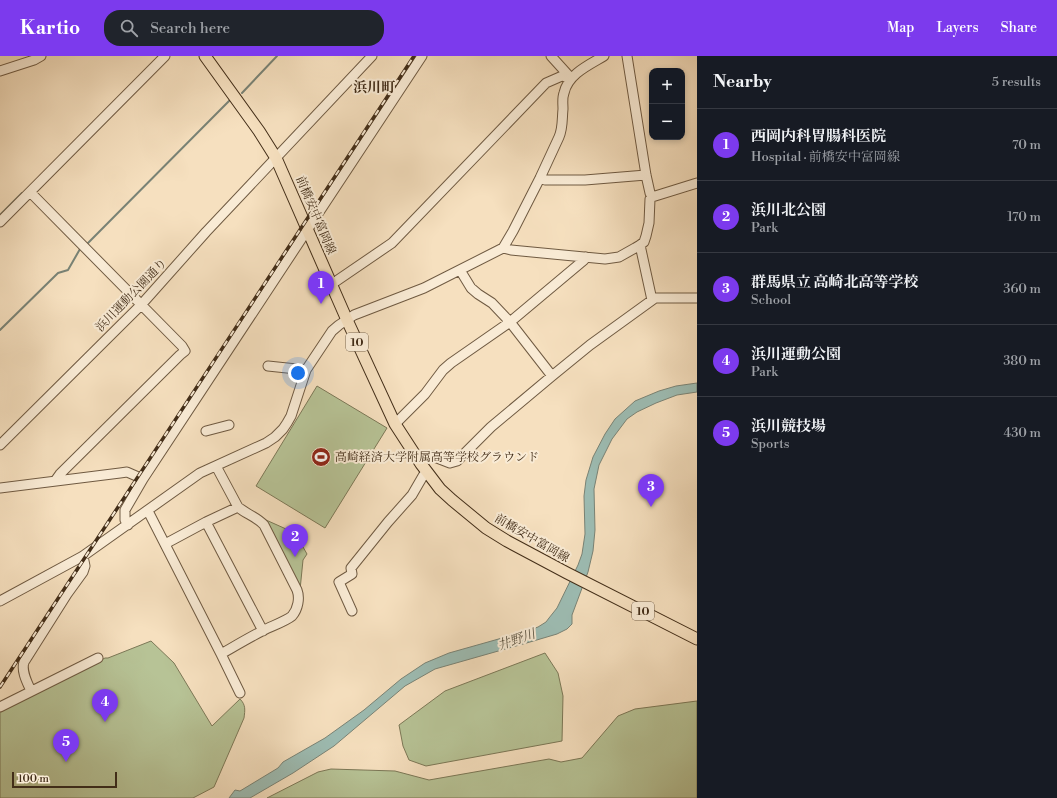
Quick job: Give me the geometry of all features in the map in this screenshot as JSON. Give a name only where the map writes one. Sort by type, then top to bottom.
[{"type":"main road","name":"前橋安中富岡線","points":[[205,56],[276,158],[347,320],[395,424],[424,468],[440,489],[486,528],[526,552],[697,639]]},
{"type":"street","points":[[0,71],[34,60],[41,56]]},
{"type":"street","points":[[0,222],[165,56]]},
{"type":"street","name":"浜川運動公園通り","points":[[0,445],[141,305],[206,232],[372,56]]},
{"type":"street","points":[[128,525],[125,520],[125,510],[143,479],[422,56]]},
{"type":"street","points":[[551,56],[571,78]]},
{"type":"street","points":[[0,601],[84,556],[200,473],[266,443],[275,437],[283,429],[291,416],[306,370],[332,331],[339,325],[354,315],[424,288],[503,248],[511,236],[562,131],[563,94],[566,86],[571,78],[576,74],[604,56]]},
{"type":"street","points":[[503,248],[605,259],[619,257],[640,245],[646,236],[649,223],[650,199],[652,197],[646,175],[627,56]]},
{"type":"street","points":[[332,284],[392,243],[546,83],[562,76],[571,78]]},
{"type":"street","points":[[540,178],[545,180],[585,180],[646,175]]},
{"type":"street","points":[[652,197],[697,183]]},
{"type":"street","points":[[30,192],[186,351],[180,355],[60,474],[55,481]]},
{"type":"street","points":[[640,245],[652,300]]},
{"type":"street","points":[[395,424],[425,394],[443,370],[460,356],[510,322],[586,257]]},
{"type":"street","points":[[460,270],[471,288],[492,303],[510,322],[552,376]]},
{"type":"street","points":[[352,611],[339,582],[352,574],[351,568],[412,495],[423,476],[425,459],[432,456],[450,463],[457,461],[491,427],[552,376],[590,345],[655,298],[697,298]]},
{"type":"street","points":[[268,366],[306,370]]},
{"type":"street","points":[[206,431],[229,425]]},
{"type":"street","points":[[216,466],[238,507],[258,519],[264,525],[299,597],[297,607],[291,617],[221,654]]},
{"type":"street","points":[[0,488],[127,472],[143,479]]},
{"type":"street","points":[[165,544],[238,507]]},
{"type":"street","points":[[148,511],[240,693]]},
{"type":"street","points":[[206,522],[263,631]]},
{"type":"street","points":[[31,691],[23,671],[24,662],[67,594],[83,572],[85,566],[84,556]]},
{"type":"street","points":[[1,705],[98,658]]},
{"type":"green space","name":"高崎経済大学附属高等学校グラウンド","points":[[317,386],[387,428],[325,528],[256,486]]},
{"type":"green space","points":[[266,520],[295,533],[307,554],[303,560],[300,590]]},
{"type":"green space","points":[[151,641],[174,663],[212,726],[240,699],[243,703],[245,710],[244,718],[214,787],[193,798],[0,798],[0,710],[105,658]]},
{"type":"green space","points":[[545,653],[558,673],[563,696],[562,741],[426,766],[409,760],[403,746],[399,725],[445,691]]},
{"type":"green space","points":[[697,701],[697,798],[267,798],[318,772],[331,769],[395,771],[429,780],[549,759],[561,762],[582,758],[618,716],[635,709]]},
{"type":"water","name":"井野川","points":[[697,383],[697,392],[677,395],[637,412],[627,419],[612,439],[599,465],[594,489],[595,530],[593,551],[588,572],[572,615],[572,624],[567,629],[557,634],[435,669],[405,686],[334,746],[293,773],[250,798],[229,798],[235,790],[240,791],[278,768],[283,762],[325,738],[364,710],[401,679],[425,663],[449,653],[527,631],[546,622],[557,608],[582,554],[585,534],[584,496],[586,480],[593,457],[605,434],[615,419],[635,401],[676,386]]},
{"type":"waterway","points":[[242,93],[277,56]]},
{"type":"waterway","points":[[88,243],[231,99]]},
{"type":"waterway","points":[[0,215],[22,193]]},
{"type":"waterway","points":[[0,330],[58,273],[68,270],[80,249]]},
{"type":"railway","points":[[0,687],[414,56]]},
{"type":"place","name":"西岡内科胃腸科医院","points":[[321,304]]},
{"type":"place","name":"高崎経済大学附属高等学校グラウンド","points":[[321,457]]},
{"type":"place","name":"群馬県立 高崎北高等学校","points":[[651,507]]},
{"type":"place","name":"浜川北公園","points":[[295,557]]},
{"type":"place","name":"浜川運動公園","points":[[105,722]]},
{"type":"place","name":"浜川競技場","points":[[66,762]]},
{"type":"district","name":"浜川町","points":[[374,87]]}]
